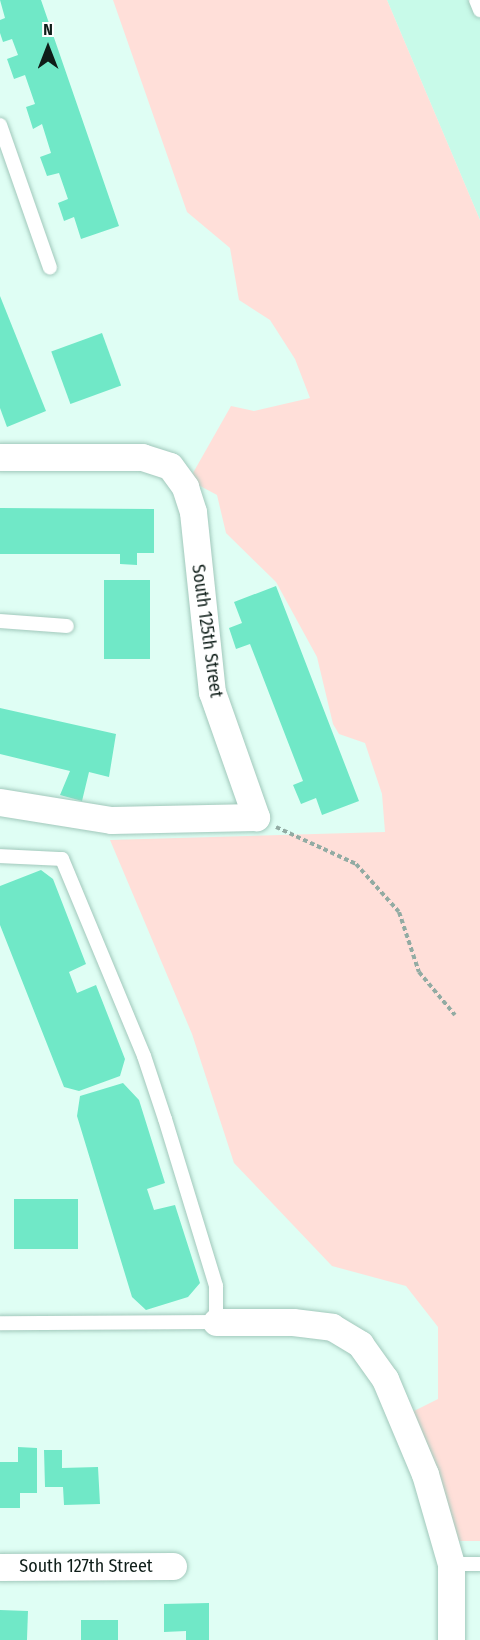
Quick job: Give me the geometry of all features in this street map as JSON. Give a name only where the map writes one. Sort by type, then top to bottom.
[{"type":"street","name":"South 125th Street","points":[[0,457],[142,458],[170,466],[185,487],[193,512],[212,692],[256,817]]},
{"type":"street","points":[[0,802],[111,820],[256,817]]},
{"type":"street","points":[[216,1322],[293,1322],[332,1327],[360,1344],[385,1379],[425,1474],[451,1564],[451,1640]]},
{"type":"street","name":"South 127th Street","points":[[0,1567],[173,1566]]},
{"type":"lane","points":[[476,0],[480,10]]},
{"type":"lane","points":[[0,125],[50,268]]},
{"type":"lane","points":[[0,621],[67,626]]},
{"type":"lane","points":[[0,856],[62,859],[158,1098],[216,1286],[216,1322],[0,1323]]},
{"type":"lane","points":[[451,1564],[480,1564]]},
{"type":"path","points":[[256,817],[356,864],[399,912],[419,972],[455,1016]]},
{"type":"shaded area","points":[[113,0],[387,0],[480,220],[480,1541],[446,1541],[404,1416],[438,1399],[438,1327],[406,1286],[332,1266],[234,1163],[192,1034],[110,840],[385,832],[382,794],[365,743],[339,734],[333,724],[317,657],[276,582],[226,533],[217,495],[189,480],[231,406],[254,411],[310,398],[295,359],[270,320],[239,300],[230,248],[187,212]]},
{"type":"shaded area","points":[[387,0],[480,0],[480,220]]},
{"type":"building","points":[[0,0],[41,0],[119,226],[81,239],[74,217],[64,221],[58,203],[68,199],[59,173],[47,176],[40,157],[51,153],[42,124],[33,129],[26,107],[35,104],[25,75],[14,79],[7,59],[18,55],[12,39],[3,42],[0,33],[0,20],[5,18]]},
{"type":"building","points":[[0,296],[46,411],[7,427],[0,408]]},
{"type":"building","points":[[102,333],[121,386],[70,404],[51,351]]},
{"type":"building","points":[[0,508],[154,509],[154,553],[137,553],[137,565],[120,564],[120,554],[0,554]]},
{"type":"building","points":[[104,580],[150,580],[150,659],[104,659]]},
{"type":"building","points":[[276,586],[359,801],[322,815],[316,798],[301,804],[293,785],[303,781],[250,644],[236,649],[229,628],[242,623],[234,602]]},
{"type":"building","points":[[0,708],[116,734],[109,777],[89,772],[82,801],[60,795],[70,771],[0,754]]},
{"type":"building","points":[[41,870],[53,879],[86,964],[69,972],[77,993],[96,985],[125,1059],[120,1076],[79,1091],[64,1087],[0,925],[0,886]]},
{"type":"building","points":[[123,1083],[139,1100],[165,1183],[147,1189],[154,1210],[175,1205],[200,1283],[188,1297],[146,1310],[132,1297],[77,1116],[80,1096]]},
{"type":"building","points":[[14,1199],[78,1199],[78,1249],[14,1249]]},
{"type":"building","points":[[18,1447],[37,1448],[37,1493],[20,1493],[20,1508],[0,1508],[0,1462],[18,1462]]},
{"type":"building","points":[[44,1450],[62,1450],[62,1468],[98,1467],[100,1504],[64,1505],[63,1487],[45,1487]]},
{"type":"building","points":[[209,1603],[209,1640],[186,1640],[186,1631],[164,1632],[164,1604]]},
{"type":"building","points":[[0,1610],[28,1611],[27,1640],[0,1640]]},
{"type":"building","points":[[81,1620],[118,1620],[118,1640],[81,1640]]}]
